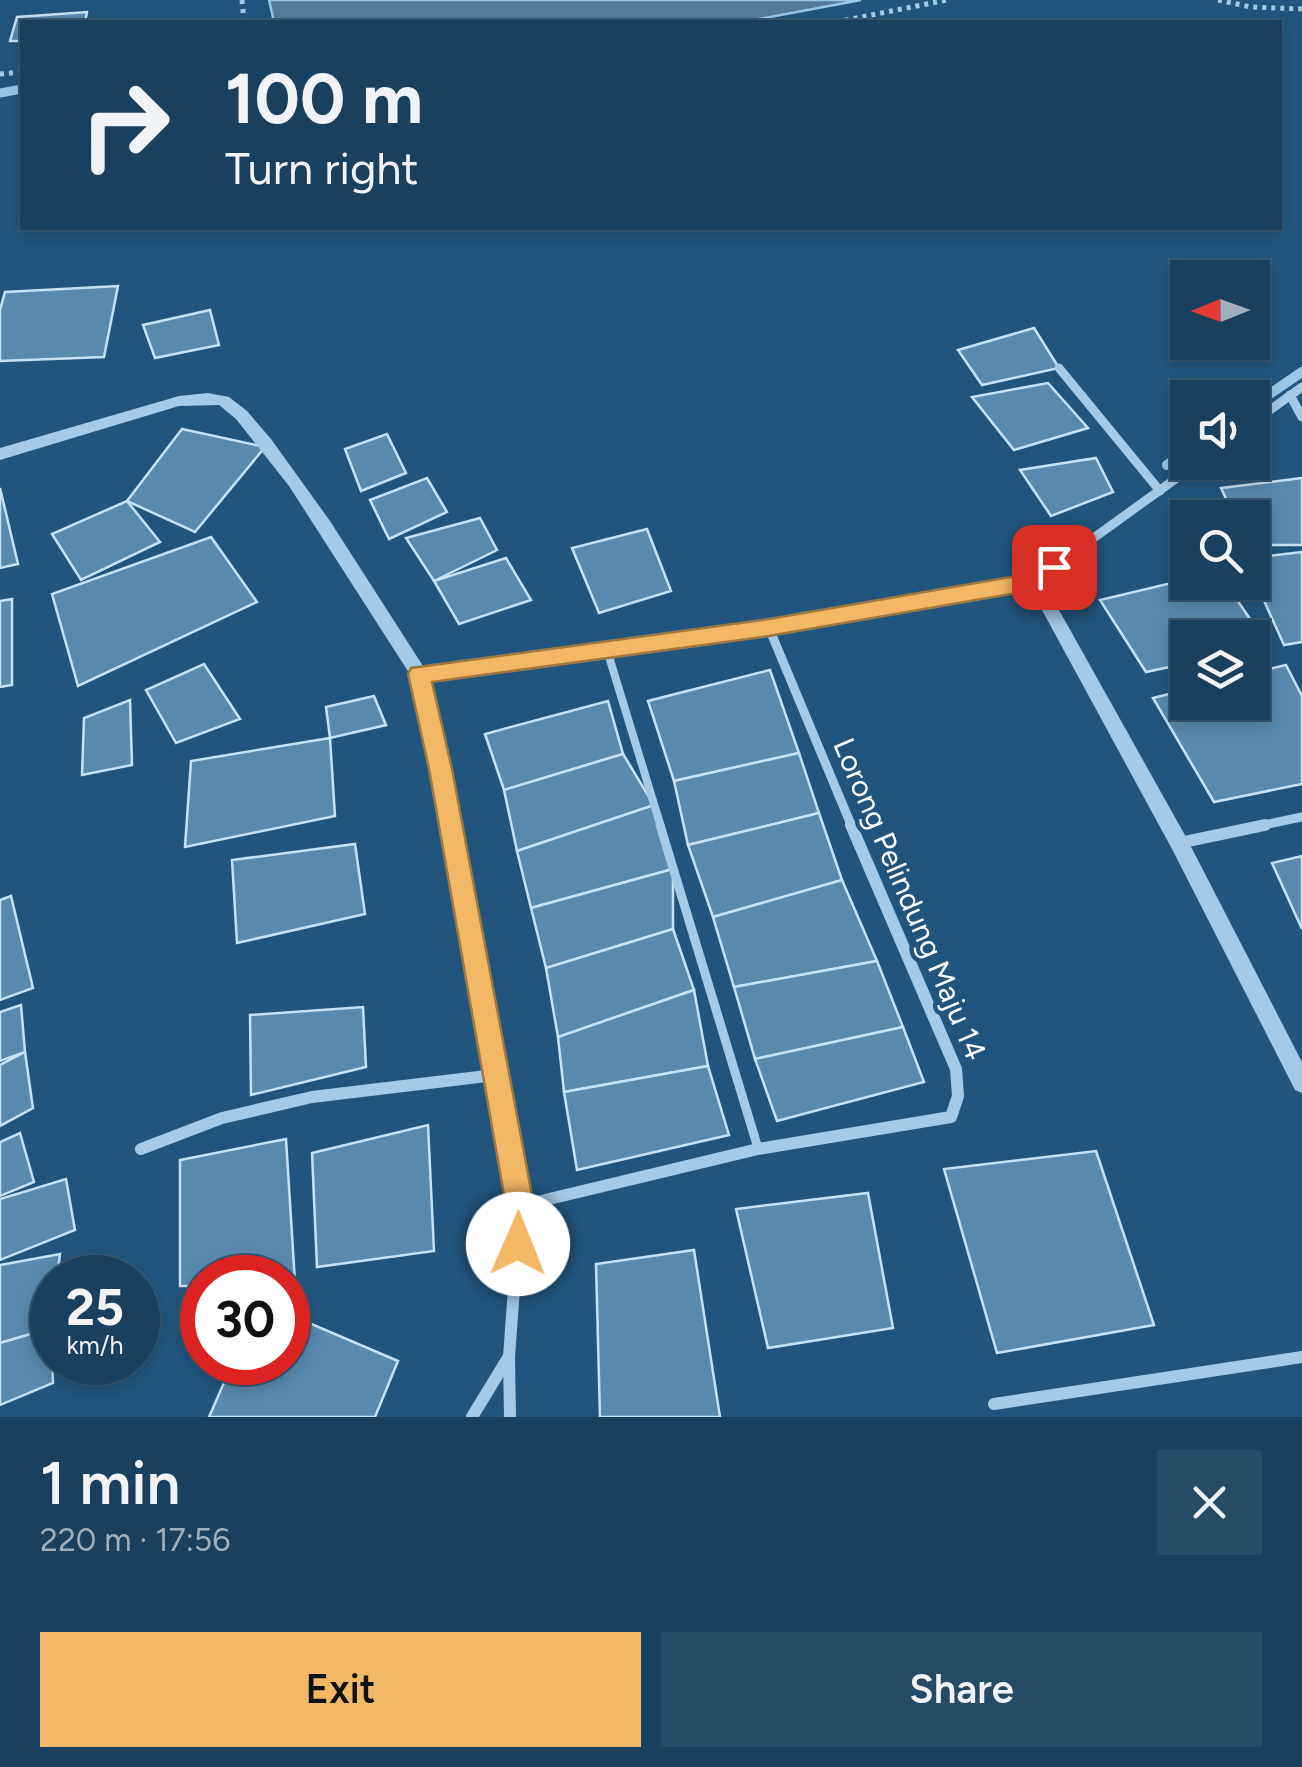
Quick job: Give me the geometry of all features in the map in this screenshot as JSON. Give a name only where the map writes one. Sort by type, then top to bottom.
[{"type":"street","points":[[1059,368],[1160,490]]},
{"type":"street","points":[[1270,410],[1302,388]]},
{"type":"street","points":[[1290,395],[1302,417]]},
{"type":"street","points":[[0,454],[179,401],[226,401],[270,446],[419,674],[441,769],[520,1206],[509,1356],[510,1417]]},
{"type":"street","points":[[419,674],[769,628],[1034,581],[1174,480]]},
{"type":"street","points":[[1034,581],[1179,843],[1302,1083]]},
{"type":"street","name":"Lorong Pelindung Maju 14","points":[[520,1206],[758,1149],[952,1117],[960,1096],[960,1072],[942,1041],[769,628]]},
{"type":"street","points":[[1179,843],[1302,817]]},
{"type":"street","points":[[140,1149],[222,1118],[312,1098],[495,1074]]},
{"type":"street","points":[[472,1417],[509,1356]]},
{"type":"street","points":[[994,1404],[1302,1357]]},
{"type":"lane","points":[[607,650],[758,1149]]},
{"type":"path","points":[[846,20],[947,0]]},
{"type":"path","points":[[1218,0],[1251,7],[1302,8]]},
{"type":"water","points":[[269,0],[861,0],[754,20],[274,20]]},
{"type":"building","points":[[87,12],[85,20],[20,20],[20,41],[10,41],[17,17]]},
{"type":"building","points":[[118,286],[104,357],[0,361],[0,310],[5,292]]},
{"type":"building","points":[[210,310],[219,345],[155,358],[143,325]]},
{"type":"building","points":[[1034,328],[1059,368],[982,385],[958,350]]},
{"type":"building","points":[[1048,383],[1088,428],[1014,450],[972,397]]},
{"type":"building","points":[[182,429],[265,447],[195,532],[127,501]]},
{"type":"building","points":[[387,434],[406,473],[361,491],[345,449]]},
{"type":"building","points":[[1096,458],[1113,492],[1051,516],[1020,470]]},
{"type":"building","points":[[427,478],[447,512],[389,539],[370,500]]},
{"type":"building","points":[[1302,478],[1302,545],[1270,545],[1270,500],[1227,500],[1221,488]]},
{"type":"building","points":[[0,488],[18,564],[0,568]]},
{"type":"building","points":[[127,501],[160,542],[81,580],[52,534]]},
{"type":"building","points":[[480,518],[497,550],[434,581],[406,538]]},
{"type":"building","points":[[647,529],[671,591],[599,613],[572,548]]},
{"type":"building","points":[[211,537],[257,602],[78,686],[52,594]]},
{"type":"building","points":[[1302,552],[1302,642],[1284,645],[1264,600],[1270,600],[1270,556]]},
{"type":"building","points":[[506,558],[531,600],[459,624],[434,581]]},
{"type":"building","points":[[1170,583],[1170,600],[1237,600],[1251,620],[1170,620],[1170,667],[1146,672],[1100,600]]},
{"type":"building","points":[[12,599],[12,685],[0,687],[0,601]]},
{"type":"building","points":[[204,664],[240,719],[176,743],[146,690]]},
{"type":"building","points":[[1286,665],[1302,696],[1302,784],[1214,802],[1153,698],[1170,694],[1170,720],[1270,720],[1270,669]]},
{"type":"building","points":[[770,670],[799,753],[674,781],[648,701]]},
{"type":"building","points":[[374,696],[386,725],[330,738],[326,707]]},
{"type":"building","points":[[130,700],[132,765],[82,775],[84,718]]},
{"type":"building","points":[[608,701],[623,754],[504,790],[485,734]]},
{"type":"building","points":[[330,738],[335,816],[185,847],[191,761]]},
{"type":"building","points":[[799,753],[819,813],[688,845],[674,781]]},
{"type":"building","points":[[623,754],[654,805],[517,851],[504,790]]},
{"type":"building","points":[[654,805],[673,869],[531,908],[517,851]]},
{"type":"building","points":[[819,813],[842,880],[713,917],[688,845]]},
{"type":"building","points":[[355,844],[365,914],[237,943],[232,860]]},
{"type":"building","points":[[1302,856],[1302,929],[1272,863]]},
{"type":"building","points":[[673,869],[673,929],[546,968],[531,908]]},
{"type":"building","points":[[842,880],[877,961],[734,987],[713,917]]},
{"type":"building","points":[[11,896],[33,988],[0,1000],[0,900]]},
{"type":"building","points":[[673,929],[694,990],[558,1037],[546,968]]},
{"type":"building","points":[[877,961],[903,1027],[755,1059],[734,987]]},
{"type":"building","points":[[694,990],[708,1066],[564,1092],[558,1037]]},
{"type":"building","points":[[21,1005],[25,1052],[0,1061],[0,1012]]},
{"type":"building","points":[[363,1007],[366,1067],[251,1095],[250,1015]]},
{"type":"building","points":[[903,1027],[924,1082],[777,1121],[755,1059]]},
{"type":"building","points":[[25,1052],[33,1108],[0,1126],[0,1065]]},
{"type":"building","points":[[708,1066],[729,1135],[577,1170],[564,1092]]},
{"type":"building","points":[[428,1125],[434,1251],[317,1267],[312,1153]]},
{"type":"building","points":[[20,1133],[34,1182],[0,1196],[0,1142]]},
{"type":"building","points":[[286,1139],[293,1255],[180,1255],[180,1160]]},
{"type":"building","points":[[1096,1151],[1154,1325],[997,1353],[944,1169]]},
{"type":"building","points":[[66,1179],[75,1230],[0,1260],[0,1199]]},
{"type":"building","points":[[868,1193],[893,1328],[768,1348],[736,1209]]},
{"type":"building","points":[[694,1250],[720,1417],[600,1417],[596,1264]]},
{"type":"building","points":[[30,1260],[30,1334],[0,1343],[0,1265]]},
{"type":"building","points":[[310,1323],[398,1361],[375,1417],[209,1417],[223,1385],[310,1385]]},
{"type":"building","points":[[30,1334],[30,1385],[48,1385],[0,1405],[0,1343]]},
{"type":"waterway","points":[[0,93],[20,89]]},
{"type":"waterway","points":[[1270,394],[1302,372]]},
{"type":"route","points":[[518,1244],[520,1206],[441,769],[419,674],[769,628],[1034,581],[1054,567]]}]
